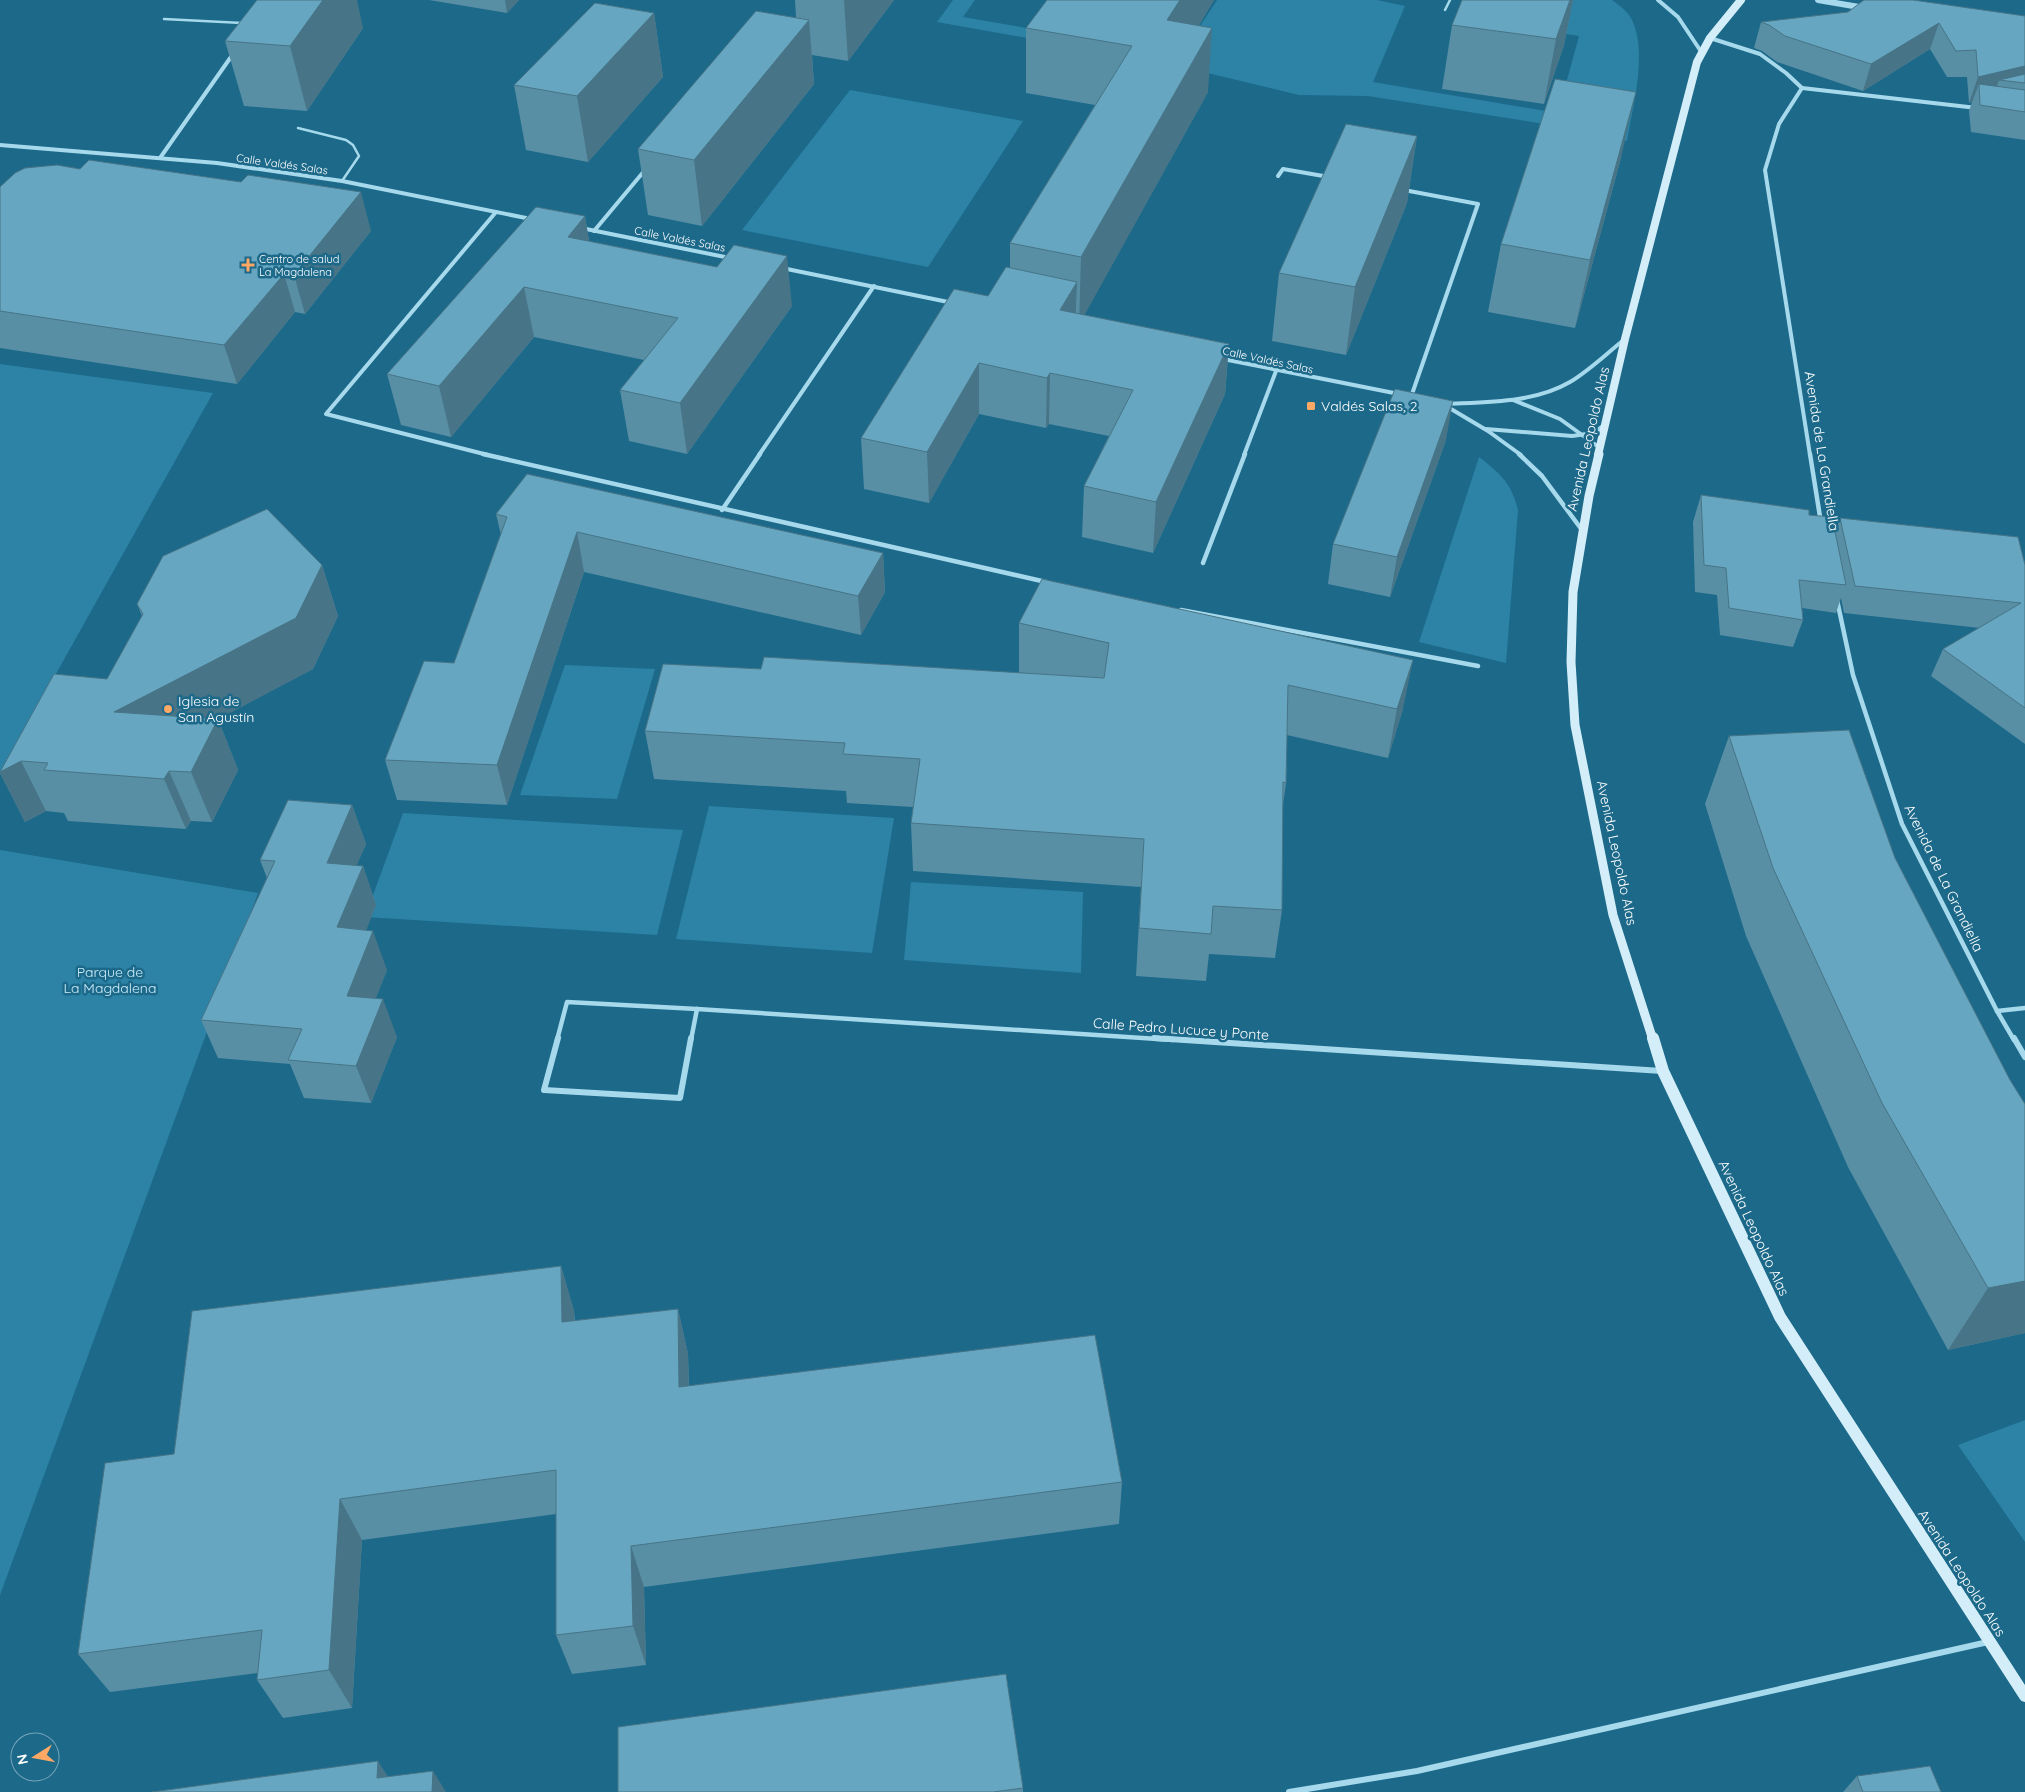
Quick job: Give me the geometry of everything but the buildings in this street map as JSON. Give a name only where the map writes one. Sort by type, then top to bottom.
[{"type":"main road","name":"Avenida Leopoldo Alas","points":[[1741,0],[1710,38],[1697,62],[1625,339],[1589,496],[1574,592],[1571,662],[1575,725],[1613,915],[1663,1071],[1780,1317],[1988,1642],[2025,1696]]},
{"type":"street","points":[[1658,0],[1667,6],[1689,32],[1702,53]]},
{"type":"street","points":[[1818,0],[1872,9]]},
{"type":"street","points":[[1710,38],[1760,54],[1786,73],[1802,88],[1970,107],[1979,106]]},
{"type":"street","points":[[160,158],[238,47]]},
{"type":"street","name":"Avenida de La Grandiella","points":[[1802,88],[1778,124],[1766,170],[1822,526]]},
{"type":"street","name":"Calle Valdés Salas","points":[[0,145],[160,158],[342,181],[540,220]]},
{"type":"street","points":[[594,231],[651,164]]},
{"type":"street","points":[[1278,176],[1283,169],[1331,178]]},
{"type":"street","points":[[1399,190],[1478,204],[1411,397]]},
{"type":"street","points":[[496,212],[326,414],[426,440],[722,510],[1051,584]]},
{"type":"street","name":"Calle Valdés Salas","points":[[576,227],[739,260]]},
{"type":"street","points":[[778,267],[958,304]]},
{"type":"street","points":[[722,510],[874,286]]},
{"type":"street","points":[[1583,532],[1556,494],[1527,460],[1486,429],[1444,404],[1510,399],[1559,388],[1579,376],[1625,339]]},
{"type":"street","name":"Calle Valdés Salas","points":[[1218,358],[1419,398]]},
{"type":"street","points":[[1203,563],[1276,370]]},
{"type":"street","points":[[1510,399],[1554,414],[1584,434],[1600,448]]},
{"type":"street","points":[[1486,429],[1549,435],[1584,434],[1594,433],[1606,423]]},
{"type":"street","name":"Avenida de La Grandiella","points":[[1835,591],[1853,675],[1902,824],[1997,1011],[2025,1056]]},
{"type":"street","points":[[1176,608],[1478,666]]},
{"type":"street","name":"Calle Pedro Lucuce y Ponte","points":[[697,1009],[680,1098],[544,1090],[566,1002],[697,1009],[1663,1071]]},
{"type":"street","points":[[1997,1011],[2025,1008]]},
{"type":"street","points":[[1290,1792],[1417,1771],[1988,1642]]},
{"type":"lane","points":[[1445,10],[1450,0]]},
{"type":"lane","points":[[164,19],[244,23]]},
{"type":"lane","points":[[298,128],[349,141],[354,147],[359,156],[342,181]]},
{"type":"green space","points":[[953,0],[975,0],[963,17],[1181,55],[1217,0],[1377,0],[1405,6],[1373,82],[1558,113],[1579,36],[1462,18],[1469,0],[1612,0],[1627,12],[1633,22],[1639,50],[1638,81],[1627,141],[1589,131],[1368,96],[1299,95],[1162,62],[937,22]]},
{"type":"green space","points":[[850,90],[1023,121],[928,267],[742,230]]},
{"type":"green space","points":[[0,364],[213,393],[0,774]]},
{"type":"green space","points":[[1479,457],[1504,480],[1512,493],[1518,510],[1506,663],[1419,642]]},
{"type":"green space","points":[[565,665],[655,669],[617,799],[520,795]]},
{"type":"green space","points":[[709,806],[894,818],[872,953],[676,939]]},
{"type":"green space","points":[[403,813],[683,830],[657,935],[365,917]]},
{"type":"green space","name":"Parque de La Magdalena","points":[[0,850],[258,893],[0,1595]]},
{"type":"green space","points":[[911,882],[1083,892],[1081,973],[904,960]]},
{"type":"green space","points":[[2025,1420],[2025,1542],[1958,1445]]},
{"type":"place","name":"Centro de salud La Magdalena","points":[[248,265]]},
{"type":"place","name":"Valdés Salas, 2","points":[[1311,406]]},
{"type":"place","name":"Iglesia de San Agustín","points":[[168,709]]}]
